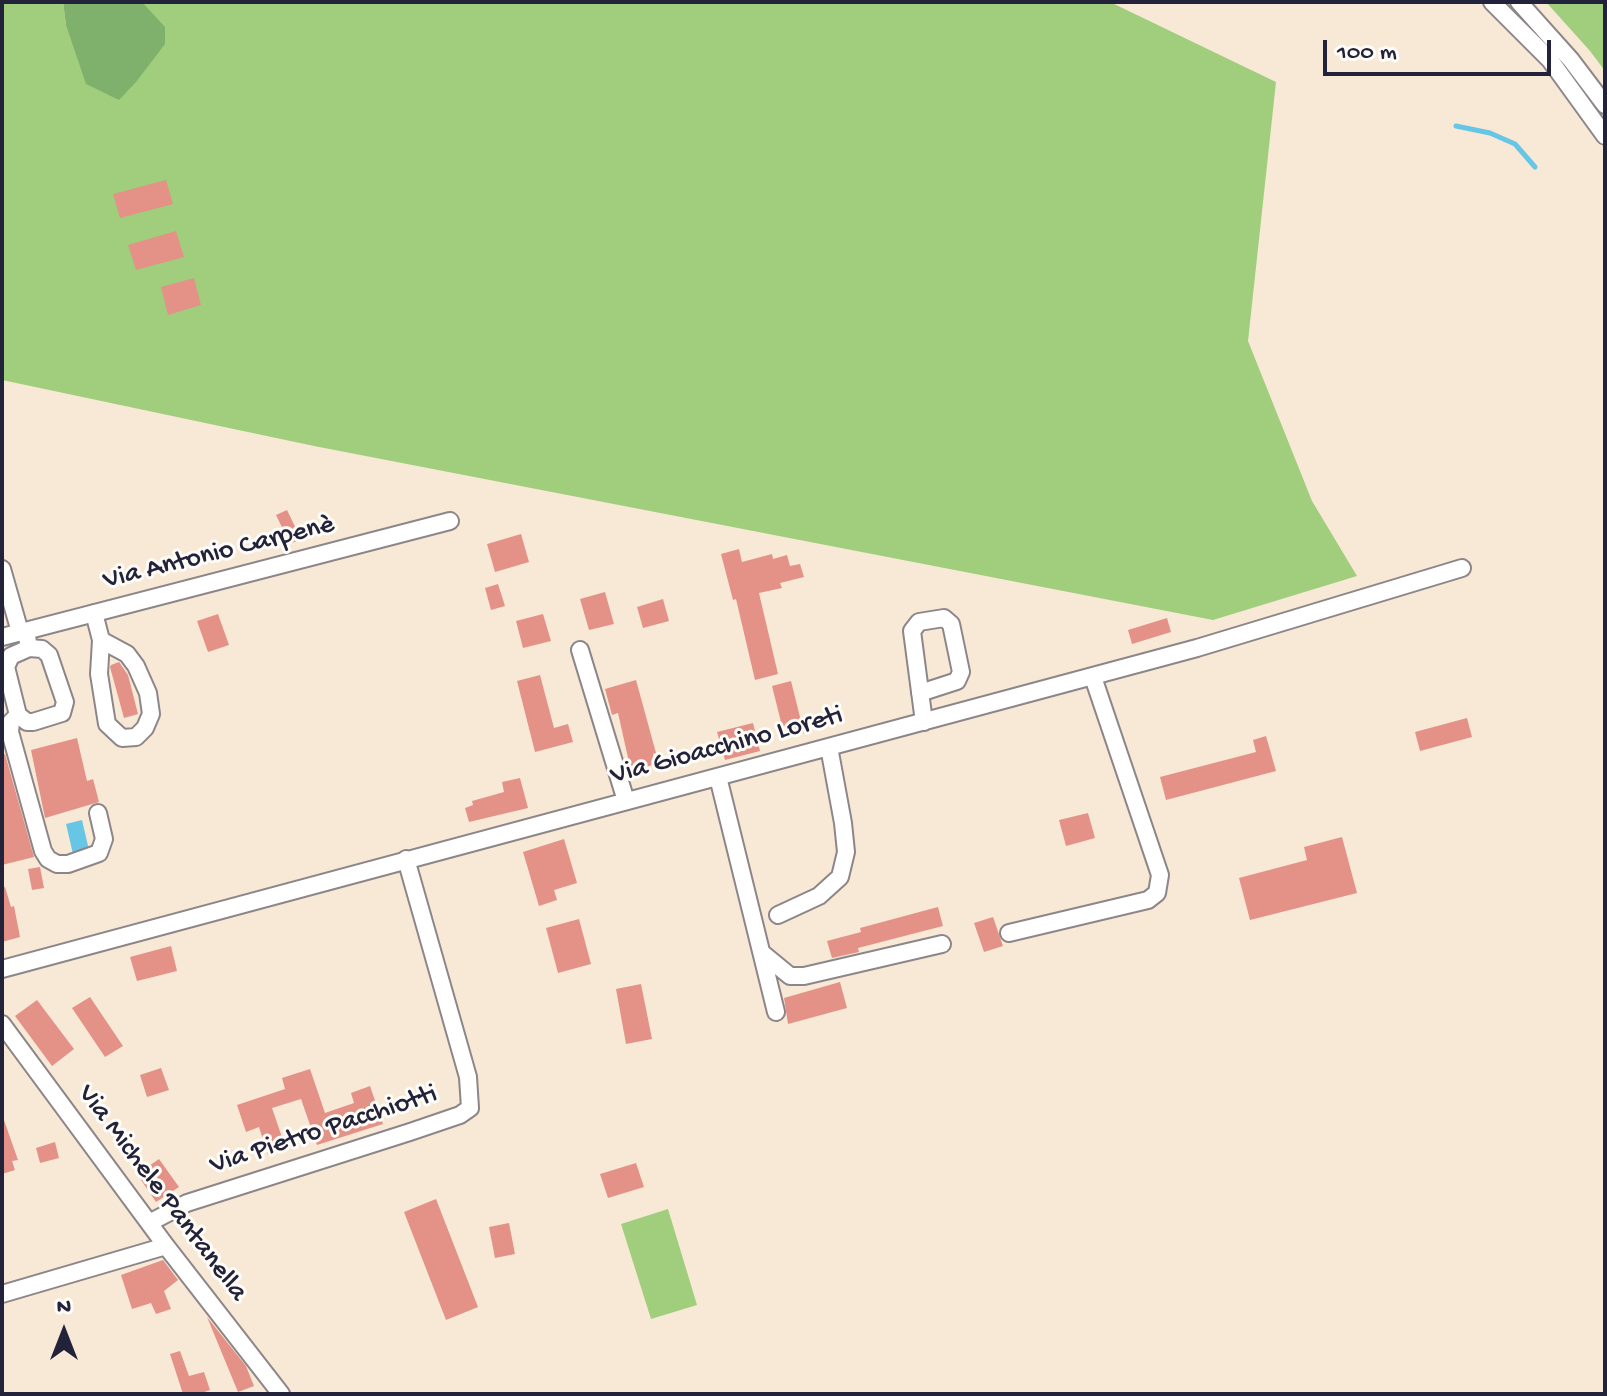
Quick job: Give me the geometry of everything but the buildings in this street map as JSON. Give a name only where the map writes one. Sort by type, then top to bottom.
[{"type":"street","points":[[1492,2],[1550,60],[1605,136]]},
{"type":"street","points":[[1519,2],[1565,52],[1605,105]]},
{"type":"street","name":"Via Antonio Carpenè","points":[[2,637],[450,521]]},
{"type":"street","name":"Via Gioacchino Loreti","points":[[2,969],[1093,677],[1462,568]]},
{"type":"street","points":[[2,569],[29,648]]},
{"type":"street","points":[[94,613],[101,640],[99,674],[107,724],[122,738],[136,737],[145,728],[151,714],[148,693],[127,654],[101,640]]},
{"type":"street","points":[[920,693],[957,681],[961,672],[951,624],[944,618],[919,622],[912,631],[920,693],[924,722]]},
{"type":"street","points":[[29,648],[42,649],[49,655],[65,706],[62,713],[56,716],[33,722],[27,722],[18,715],[7,663],[14,653],[29,648]]},
{"type":"street","points":[[580,650],[626,801]]},
{"type":"street","points":[[1009,933],[1148,900],[1157,893],[1160,875],[1093,677]]},
{"type":"street","points":[[18,715],[11,722],[10,732],[43,851],[48,859],[63,865],[89,859],[99,853],[104,839],[98,813]]},
{"type":"street","points":[[778,915],[819,896],[840,877],[846,852],[829,747]]},
{"type":"street","points":[[718,777],[776,1012]]},
{"type":"street","name":"Via Pietro Pacchiotti","points":[[149,1223],[187,1203],[410,1132],[460,1115],[470,1108],[468,1077],[406,859]]},
{"type":"street","points":[[762,953],[790,976],[804,976],[942,944]]},
{"type":"street","name":"Via Michele Pantanella","points":[[2,1024],[166,1246],[281,1394]]},
{"type":"street","points":[[2,1294],[166,1246]]},
{"type":"green space","points":[[2,2],[63,2],[66,25],[143,5],[142,2],[1110,2],[1276,82],[1248,341],[1312,501],[1357,576],[1213,620],[314,446],[2,380]]},
{"type":"green space","points":[[63,2],[142,2],[165,27],[165,44],[119,100],[86,84],[66,25]]},
{"type":"green space","points":[[1546,2],[1605,2],[1605,71],[1590,51]]},
{"type":"green space","points":[[668,1209],[697,1305],[651,1319],[621,1224]]},
{"type":"water","points":[[82,820],[89,850],[73,854],[66,824]]},
{"type":"waterway","points":[[1456,126],[1490,133],[1515,144],[1535,167]]}]
